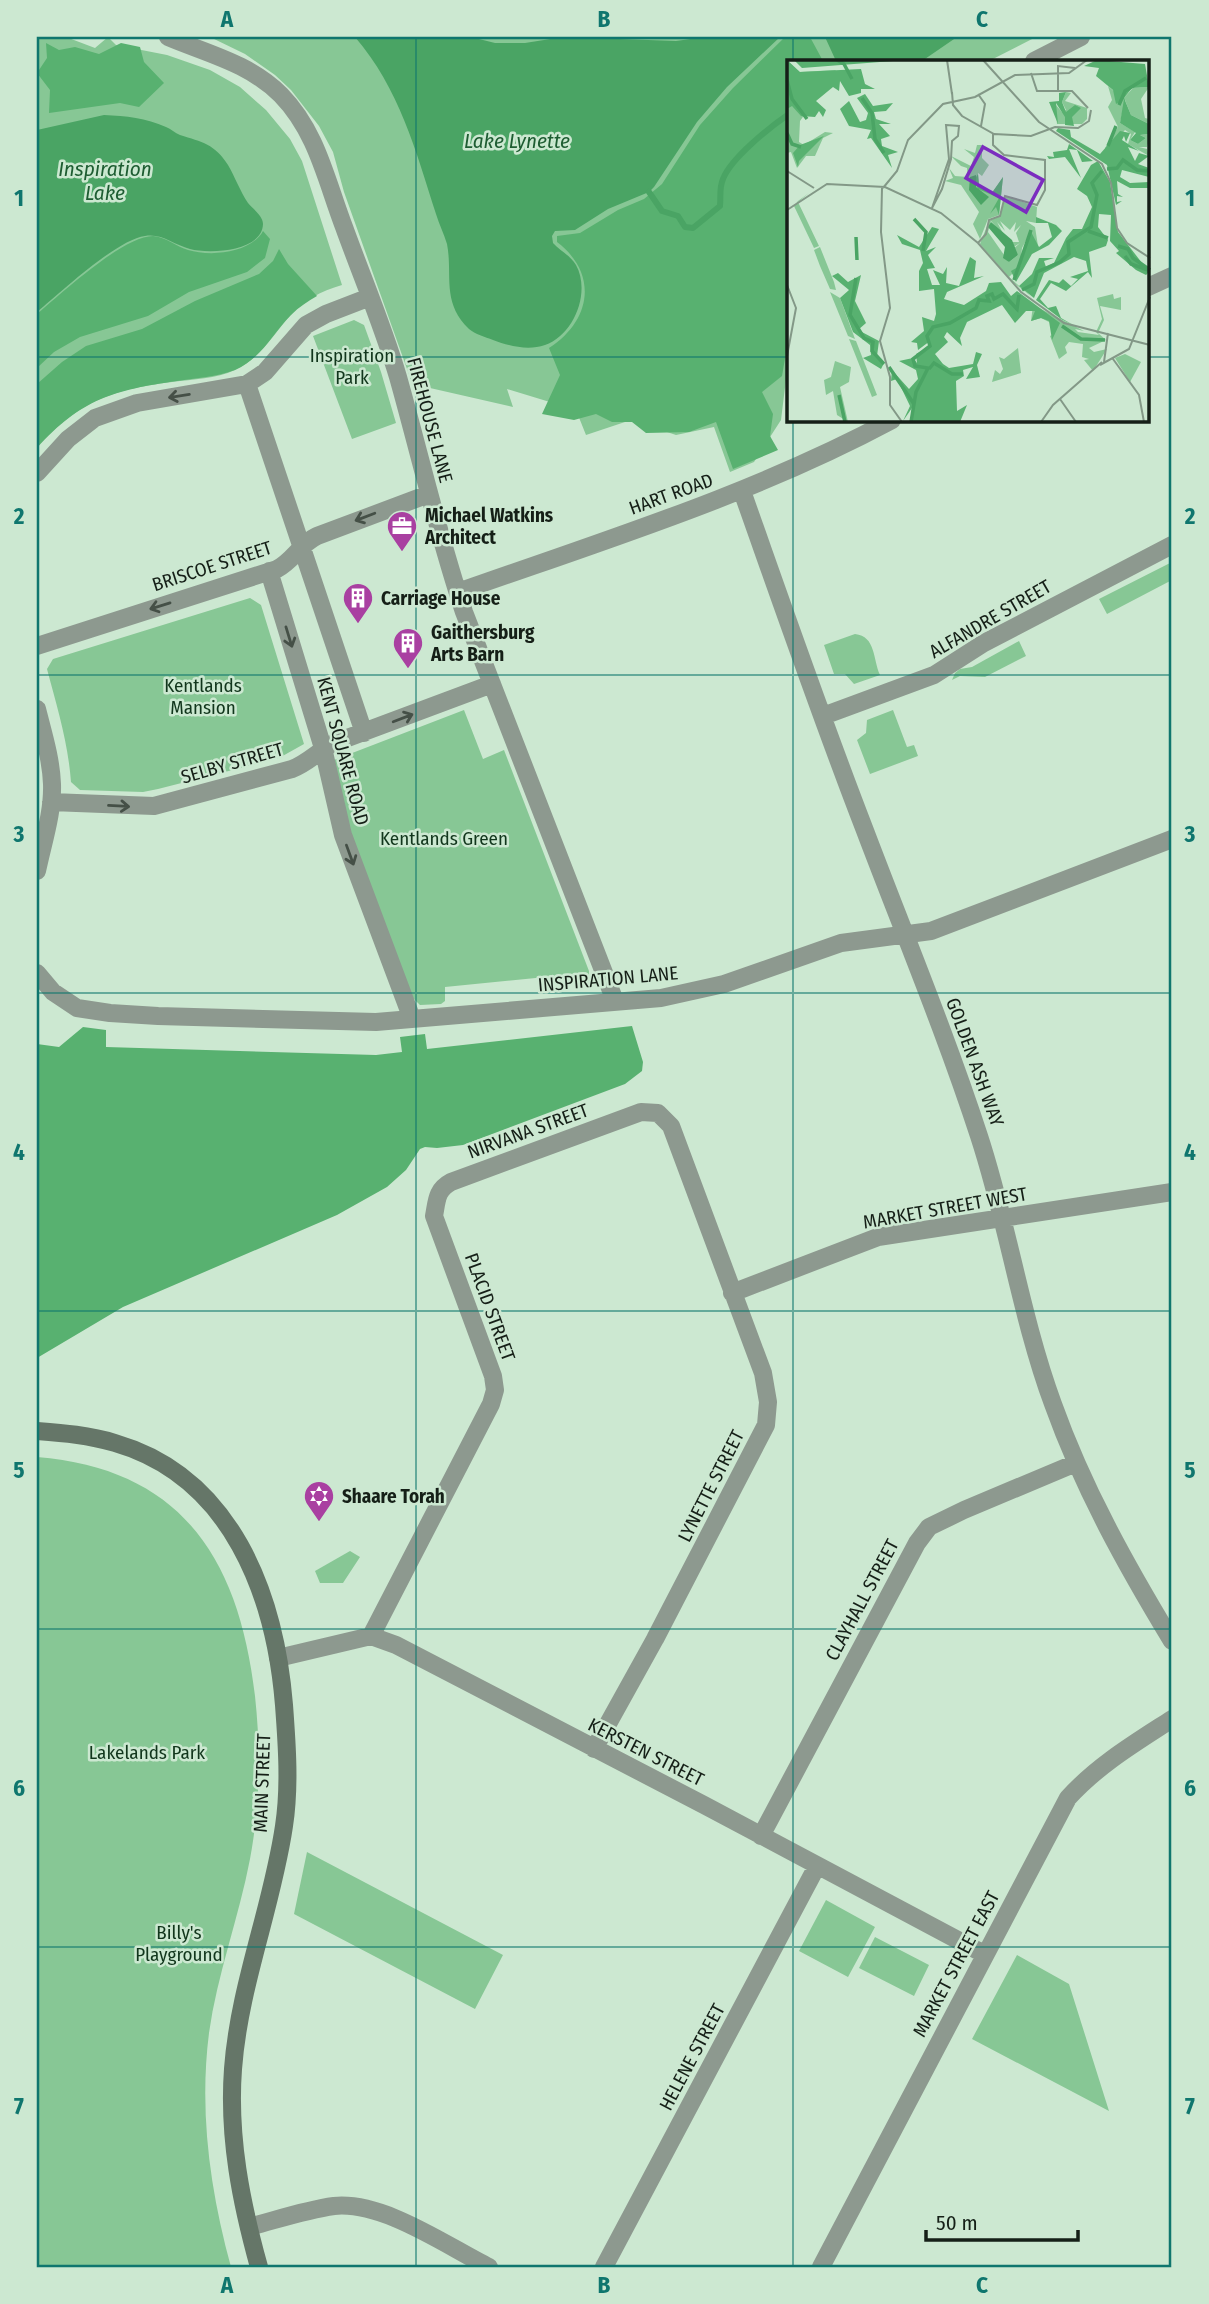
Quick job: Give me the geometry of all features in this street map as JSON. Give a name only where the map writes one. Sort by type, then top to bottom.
[{"type":"street","name":"FIREHOUSE LANE","points":[[169,37],[242,66],[267,83],[295,110],[322,161],[337,211],[397,375],[458,592],[615,1001]]},
{"type":"street","points":[[1036,60],[1081,37]]},
{"type":"street","points":[[1150,286],[1172,275]]},
{"type":"street","points":[[37,473],[68,439],[106,412],[137,403],[247,384],[265,372],[306,325],[370,297]]},
{"type":"street","name":"KENT SQUARE ROAD","points":[[247,384],[364,733]]},
{"type":"street","name":"HART ROAD","points":[[458,592],[742,491],[833,452],[888,422]]},
{"type":"street","name":"GOLDEN ASH WAY","points":[[742,491],[979,1136],[1052,1403],[1076,1463],[1118,1549],[1172,1641]]},
{"type":"street","name":"BRISCOE STREET","points":[[37,646],[269,571],[289,562],[302,545],[317,536],[429,494]]},
{"type":"street","name":"ALFANDRE STREET","points":[[823,716],[934,675],[984,643],[1172,545]]},
{"type":"street","name":"KENT SQUARE ROAD","points":[[269,571],[323,748],[334,804],[345,840],[412,1019]]},
{"type":"street","name":"SELBY STREET","points":[[51,802],[154,806],[292,769],[310,760],[323,748],[492,684]]},
{"type":"street","points":[[37,709],[48,750],[52,785],[37,871]]},
{"type":"street","name":"INSPIRATION LANE","points":[[37,973],[52,992],[64,1001],[92,1012],[352,1021],[412,1019],[661,998],[751,976],[841,943],[931,931],[1172,839]]},
{"type":"street","name":"NIRVANA STREET","points":[[434,1216],[436,1198],[443,1186],[451,1182],[641,1112],[658,1113]]},
{"type":"street","name":"LYNETTE STREET","points":[[594,1749],[655,1639],[766,1425],[768,1402],[763,1374],[671,1126],[658,1113]]},
{"type":"street","name":"MARKET STREET WEST","points":[[732,1293],[878,1237],[1172,1192]]},
{"type":"street","name":"PLACID STREET","points":[[371,1636],[491,1404],[495,1390],[486,1354],[434,1216]]},
{"type":"street","name":"MAIN STREET","points":[[37,1431],[81,1435],[118,1443],[172,1471],[198,1491],[233,1531],[250,1562],[262,1595],[282,1678],[288,1761],[285,1823],[275,1877],[239,2020],[232,2092],[235,2158],[259,2267]]},
{"type":"street","name":"CLAYHALL STREET","points":[[761,1836],[910,1555],[929,1527],[1076,1463]]},
{"type":"street","points":[[278,1658],[371,1636]]},
{"type":"street","name":"KERSTEN STREET","points":[[371,1636],[408,1651],[984,1954]]},
{"type":"street","name":"MARKET STREET EAST","points":[[821,2267],[1068,1798],[1085,1779],[1106,1763],[1172,1719]]},
{"type":"street","name":"HELENE STREET","points":[[604,2267],[817,1866]]},
{"type":"street","points":[[249,2227],[334,2206],[363,2207],[404,2223],[489,2267]]},
{"type":"green space","points":[[37,37],[66,37],[95,48],[108,37],[116,45],[167,55],[210,70],[240,87],[266,110],[290,139],[302,161],[342,285],[319,294],[299,307],[258,354],[235,370],[212,377],[131,389],[97,400],[82,408],[37,447]]},
{"type":"green space","points":[[210,37],[1036,37],[991,60],[787,60],[787,371],[781,420],[754,462],[730,472],[714,427],[676,435],[631,420],[586,435],[576,410],[507,389],[513,407],[430,388],[417,397],[344,192],[333,152],[319,126],[291,90],[245,54]]},
{"type":"green space","name":"Inspiration Park","points":[[354,320],[364,325],[396,423],[352,439],[313,336]]},
{"type":"green space","points":[[1172,562],[1172,580],[1107,614],[1099,599]]},
{"type":"green space","name":"Kentlands Mansion","points":[[250,598],[261,605],[304,744],[279,758],[143,792],[80,790],[71,782],[65,739],[47,669],[53,659]]},
{"type":"green space","points":[[855,634],[867,639],[880,675],[854,684],[845,674],[834,674],[824,645]]},
{"type":"green space","points":[[1019,641],[1026,656],[985,677],[960,676],[952,680],[960,669],[972,667]]},
{"type":"green space","name":"Kentlands Green","points":[[464,710],[483,759],[504,750],[589,971],[589,978],[582,984],[584,988],[578,987],[576,974],[445,987],[445,1001],[441,1004],[420,1005],[413,998],[341,811],[334,760]]},
{"type":"green space","points":[[893,710],[907,747],[914,745],[918,756],[870,774],[857,740],[866,733],[867,720]]},
{"type":"green space","name":"Lakelands Park","points":[[37,1457],[88,1465],[130,1480],[166,1502],[195,1530],[217,1564],[235,1603],[247,1647],[258,1737],[256,1818],[250,1859],[213,2011],[205,2092],[212,2180],[231,2267],[37,2267]]},
{"type":"green space","points":[[350,1551],[360,1557],[343,1583],[320,1583],[315,1571]]},
{"type":"green space","points":[[307,1852],[503,1955],[475,2009],[294,1914]]},
{"type":"green space","points":[[826,1900],[875,1927],[848,1977],[799,1951]]},
{"type":"green space","points":[[875,1937],[929,1965],[914,1996],[859,1968]]},
{"type":"green space","points":[[1017,1955],[1069,1984],[1109,2111],[972,2039]]},
{"type":"shaded area","points":[[785,37],[810,37],[822,60],[787,60],[787,347],[782,376],[762,392],[773,414],[770,436],[778,450],[733,469],[716,422],[689,432],[646,433],[632,422],[612,422],[596,414],[574,420],[542,414],[560,375],[549,348],[574,325],[584,297],[584,282],[579,268],[557,242],[557,236],[580,233],[618,210],[644,199],[662,184],[700,125]]},
{"type":"shaded area","points":[[46,43],[59,50],[75,47],[99,54],[121,43],[140,47],[144,62],[164,83],[139,107],[120,103],[49,113],[50,90],[37,73],[47,58]]},
{"type":"shaded area","points":[[263,231],[270,239],[265,258],[247,272],[189,292],[148,316],[80,337],[54,352],[37,368],[37,314],[109,255],[126,245],[153,236],[188,250],[219,253],[240,249]]},
{"type":"shaded area","points":[[279,249],[288,264],[317,296],[291,315],[252,359],[235,370],[221,374],[135,388],[100,400],[69,418],[37,448],[37,384],[62,362],[86,346],[142,329],[195,301],[259,274],[273,261]]},
{"type":"shaded area","points":[[632,1026],[643,1062],[642,1071],[625,1084],[463,1145],[420,1149],[406,1170],[387,1187],[337,1215],[123,1307],[37,1358],[37,1044],[59,1047],[83,1027],[106,1030],[106,1047],[376,1055],[402,1052],[400,1037],[425,1034],[427,1049]]},
{"type":"water","name":"Lake Lynette","points":[[355,37],[471,37],[495,43],[525,43],[563,37],[676,41],[705,37],[780,37],[727,87],[697,122],[649,192],[608,209],[575,230],[555,231],[552,236],[553,243],[574,262],[580,276],[580,300],[572,322],[555,340],[539,347],[525,348],[483,337],[469,329],[460,319],[451,298],[447,244],[413,144],[395,99]]},
{"type":"water","points":[[825,37],[957,37],[923,60],[836,60]]},
{"type":"water","name":"Inspiration Lake","points":[[104,115],[151,121],[213,148],[228,165],[242,194],[261,218],[263,224],[260,233],[244,246],[221,251],[190,249],[157,236],[133,240],[89,268],[37,312],[37,130]]},
{"type":"waterway","points":[[649,192],[662,211],[678,216],[685,227],[693,228],[720,206],[722,182],[734,162],[787,116]]},
{"type":"place","name":"Michael Watkins Architect","points":[[402,553]]},
{"type":"place","name":"Carriage House","points":[[358,625]]},
{"type":"place","name":"Gaithersburg Arts Barn","points":[[408,670]]},
{"type":"place","name":"Shaare Torah","points":[[319,1523]]},
{"type":"park label","name":"Billy's Playground","points":[[179,1943]]}]
